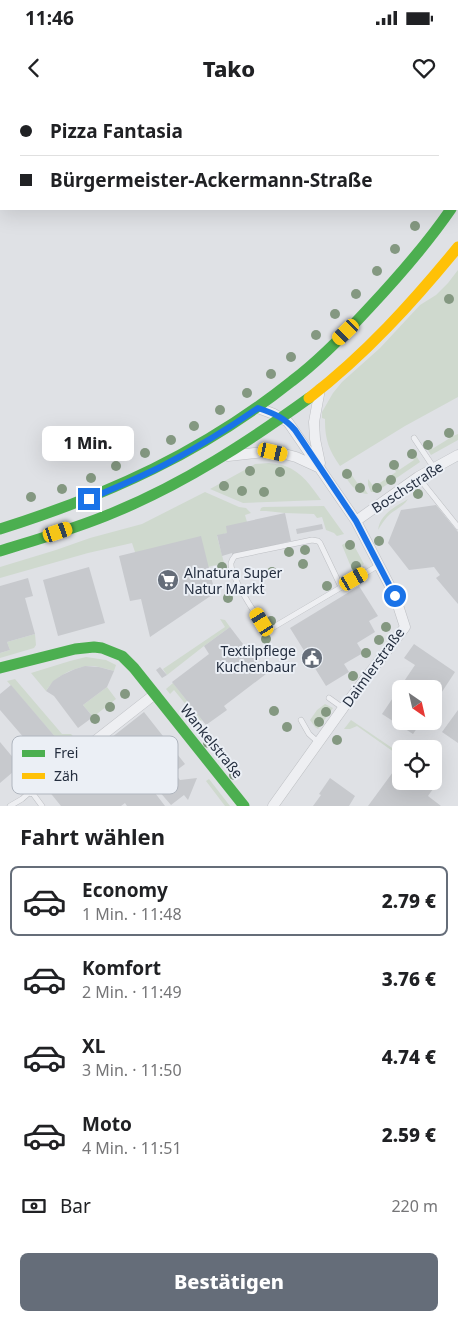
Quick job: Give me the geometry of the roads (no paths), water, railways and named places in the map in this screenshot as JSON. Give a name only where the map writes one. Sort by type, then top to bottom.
[{"type":"main road","points":[[0,529],[89,499],[144,475],[189,452],[258,408],[310,366],[362,316],[416,256],[450,210]]},
{"type":"main road","points":[[0,551],[114,512],[177,482],[242,445],[320,389],[358,357],[394,321],[458,247]]},
{"type":"main road","name":"Wankelstraße","points":[[0,668],[82,647],[102,648],[122,656],[155,694],[244,806]]},
{"type":"street","name":"Daimlerstraße","points":[[320,389],[314,422],[315,439],[321,468]]},
{"type":"street","name":"Daimlerstraße","points":[[258,408],[288,422],[321,468],[356,521],[379,564],[395,596],[405,626],[318,742],[273,806]]},
{"type":"street","points":[[223,457],[273,452],[296,457],[321,468]]},
{"type":"street","name":"Boschstraße","points":[[356,521],[418,478],[458,455]]},
{"type":"street","points":[[101,736],[155,694]]},
{"type":"lane","points":[[414,438],[434,468]]},
{"type":"lane","points":[[418,478],[458,527]]},
{"type":"lane","points":[[341,587],[318,540],[235,556],[231,564],[237,583],[262,622],[272,628],[277,626],[379,564]]},
{"type":"lane","points":[[329,698],[343,708]]},
{"type":"lane","points":[[301,720],[309,734],[318,742]]},
{"type":"lane","points":[[10,806],[27,794]]},
{"type":"lane","points":[[33,794],[42,806]]},
{"type":"place","name":"Alnatura Super Natur Markt","points":[[168,580]]},
{"type":"place","name":"Textilpflege Kuchenbaur","points":[[312,658]]}]
